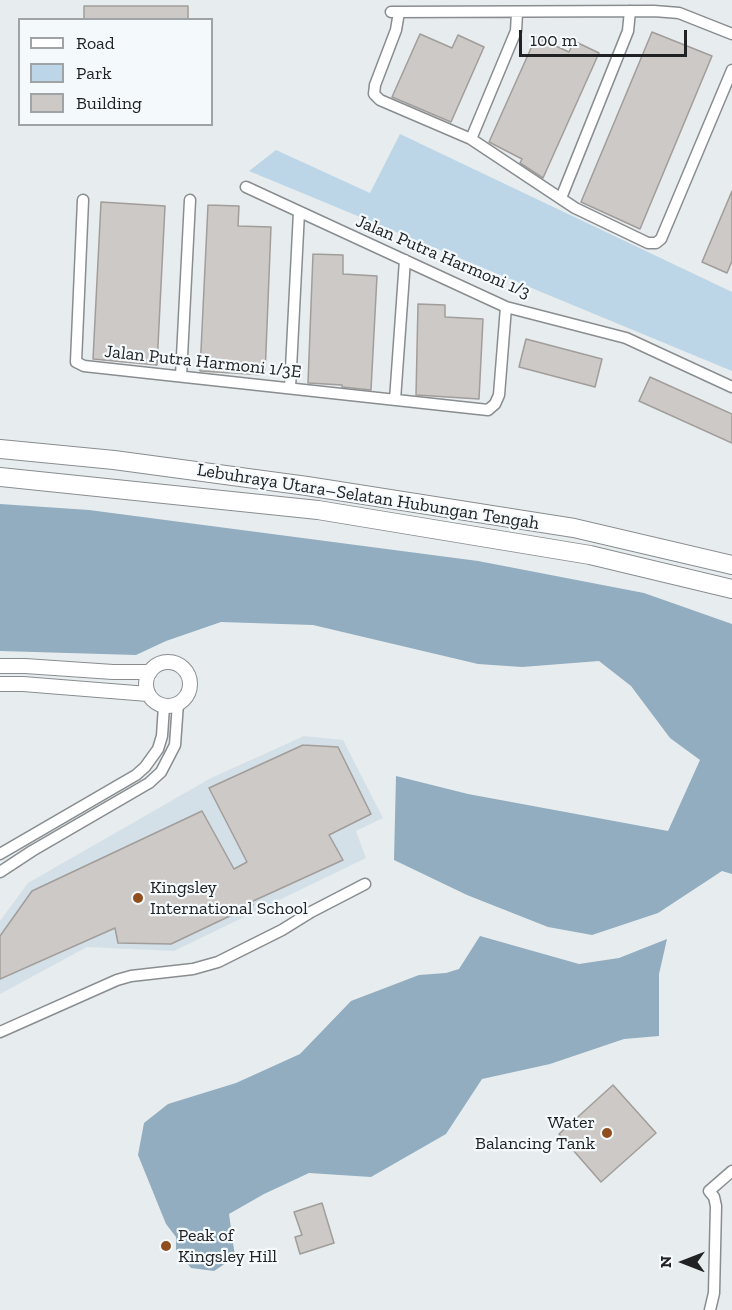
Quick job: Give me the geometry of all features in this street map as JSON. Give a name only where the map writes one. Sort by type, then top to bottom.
[{"type":"highway","name":"Lebuhraya Utara–Selatan Hubungan Tengah","points":[[0,449],[114,460],[307,486],[574,528],[732,565]]},
{"type":"highway","name":"Lebuhraya Utara–Selatan Hubungan Tengah","points":[[0,477],[318,510],[579,553],[732,589]]},
{"type":"main road","points":[[169,662],[182,668],[187,674],[189,684],[187,695],[171,705],[158,704],[148,694],[146,683],[150,672],[155,667],[169,662]]},
{"type":"main road","points":[[0,666],[150,672]]},
{"type":"main road","points":[[0,684],[148,694]]},
{"type":"street","points":[[561,198],[628,31],[630,11]]},
{"type":"street","points":[[732,34],[679,13],[630,11],[395,12],[396,30],[375,85],[374,94],[380,100],[471,139],[575,208],[648,243],[656,243],[661,239],[732,70]]},
{"type":"street","points":[[471,139],[516,31],[517,13]]},
{"type":"street","name":"Jalan Putra Harmoni 1/3","points":[[246,187],[506,307],[626,338],[732,387]]},
{"type":"street","name":"Jalan Putra Harmoni 1/3E","points":[[83,200],[76,362],[84,366],[488,410],[500,395],[506,307]]},
{"type":"street","points":[[181,376],[190,200]]},
{"type":"street","points":[[290,388],[299,212]]},
{"type":"street","points":[[395,400],[405,260]]},
{"type":"street","points":[[0,854],[136,775],[145,767],[160,742],[171,705]]},
{"type":"street","points":[[0,872],[32,850],[148,783],[161,772],[175,745],[171,705]]},
{"type":"street","points":[[0,1032],[117,980],[131,976],[193,969],[218,962],[366,884]]},
{"type":"street","points":[[710,1310],[714,1293],[716,1206],[714,1197],[709,1191],[732,1171]]},
{"type":"shaded area","points":[[0,504],[89,510],[478,561],[644,593],[732,624],[732,874],[722,871],[658,913],[592,935],[548,927],[467,895],[394,860],[396,776],[468,794],[668,831],[700,760],[670,738],[631,686],[599,661],[522,667],[478,664],[313,625],[221,622],[166,641],[136,655],[0,651]]},
{"type":"shaded area","points":[[304,736],[343,740],[383,818],[356,831],[366,858],[174,951],[87,947],[0,994],[0,921],[28,883],[211,778]]},
{"type":"shaded area","points":[[480,936],[579,964],[619,958],[667,939],[659,974],[659,1036],[624,1039],[550,1064],[482,1079],[446,1134],[371,1177],[309,1173],[264,1194],[229,1214],[235,1257],[214,1271],[191,1268],[176,1250],[176,1237],[166,1224],[138,1155],[144,1123],[168,1104],[236,1083],[300,1054],[351,1001],[419,975],[446,973],[459,969]]},
{"type":"green space","points":[[400,134],[732,292],[732,371],[249,171],[276,150],[370,193]]},
{"type":"building","points":[[84,6],[188,6],[188,18],[84,18]]},
{"type":"building","points":[[652,32],[712,56],[640,229],[581,202]]},
{"type":"building","points":[[420,34],[452,48],[458,35],[484,47],[451,122],[392,97]]},
{"type":"building","points":[[536,37],[569,52],[574,41],[599,53],[543,178],[520,163],[522,159],[489,142]]},
{"type":"building","points":[[732,191],[732,261],[727,273],[702,262]]},
{"type":"building","points":[[101,202],[165,206],[157,365],[93,359]]},
{"type":"building","points":[[208,205],[239,206],[238,226],[271,227],[265,375],[200,371]]},
{"type":"building","points":[[313,254],[343,255],[343,274],[377,276],[371,390],[308,383]]},
{"type":"building","points":[[418,304],[445,305],[445,317],[483,319],[479,399],[416,395]]},
{"type":"building","points":[[526,339],[602,359],[595,387],[519,367]]},
{"type":"building","points":[[650,377],[732,414],[732,443],[639,401]]},
{"type":"building","points":[[303,745],[338,747],[371,814],[329,835],[343,860],[251,902],[253,905],[171,944],[118,943],[115,928],[0,979],[0,936],[32,891],[202,811],[234,869],[247,862],[209,788]]},
{"type":"building","name":"Water Balancing Tank","points":[[613,1085],[656,1133],[601,1182],[559,1134]]},
{"type":"building","points":[[322,1203],[334,1243],[300,1254],[295,1237],[302,1235],[294,1212]]},
{"type":"place","name":"Kingsley International School","points":[[138,898]]},
{"type":"place","name":"Water Balancing Tank","points":[[607,1133]]},
{"type":"place","name":"Peak of Kingsley Hill","points":[[166,1246]]}]
